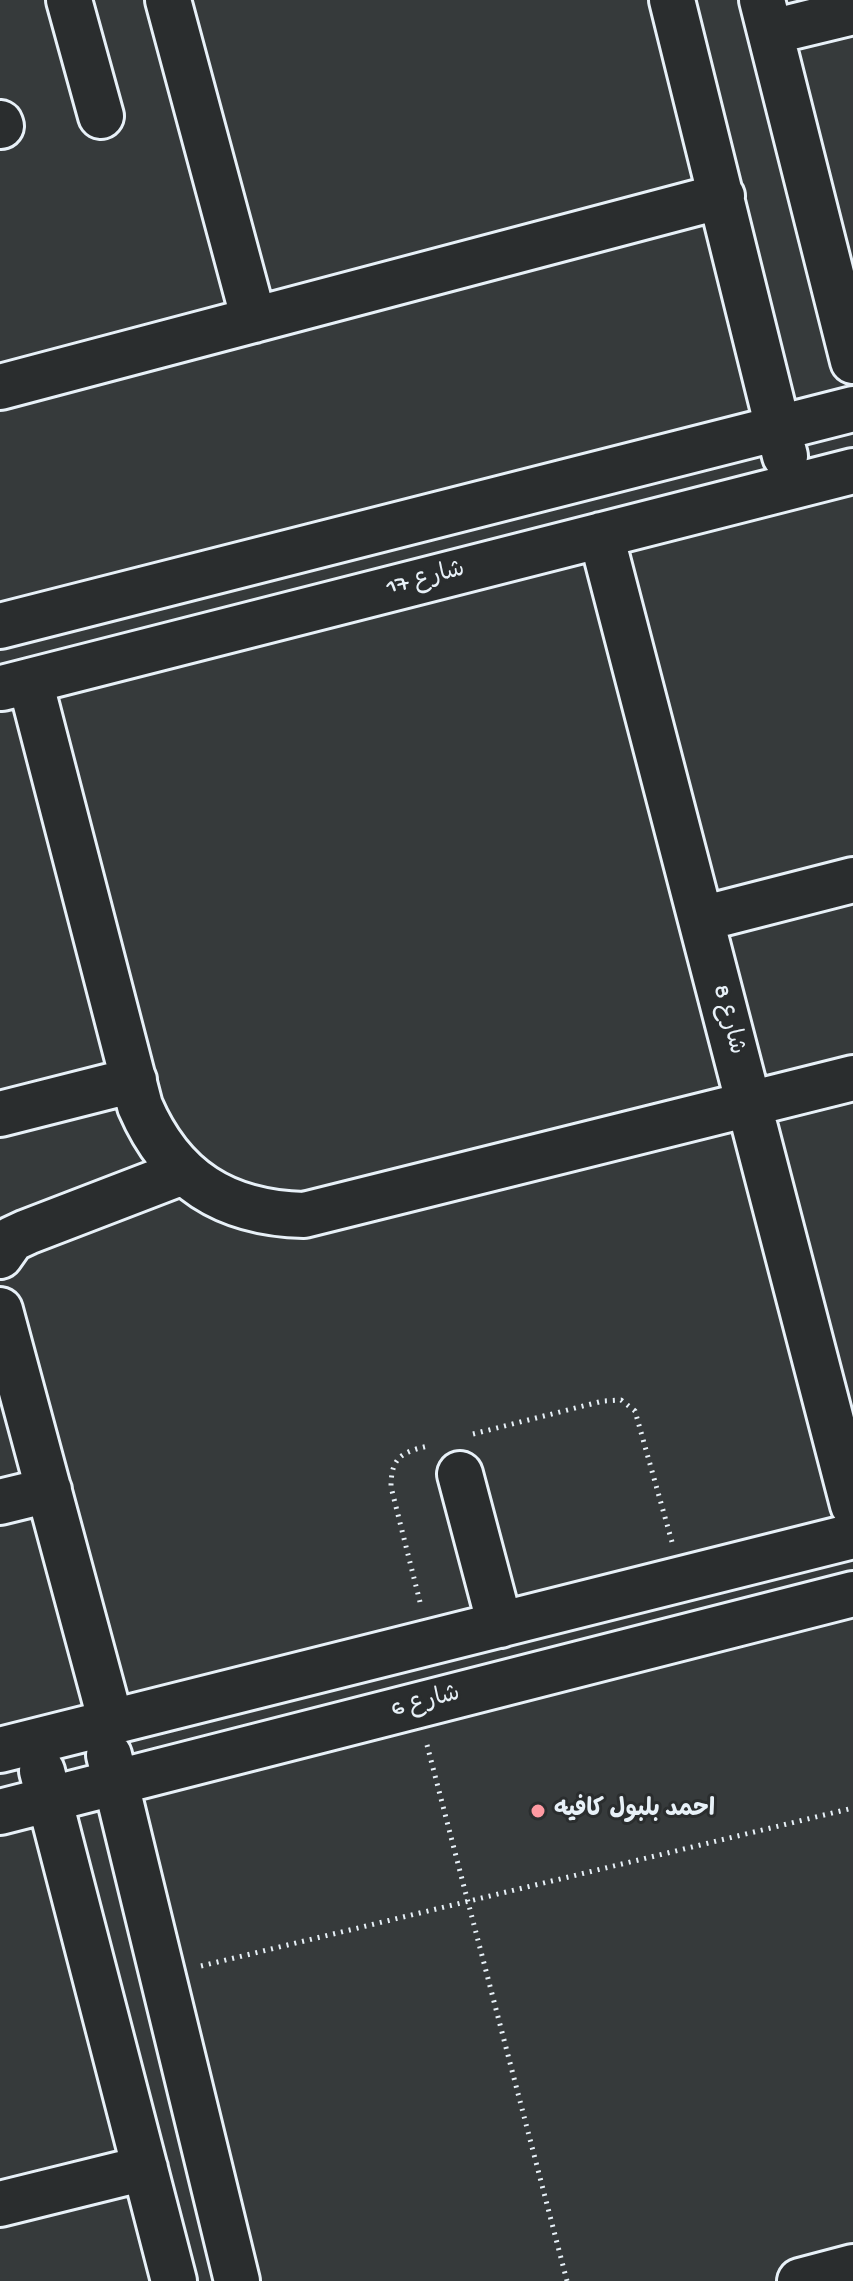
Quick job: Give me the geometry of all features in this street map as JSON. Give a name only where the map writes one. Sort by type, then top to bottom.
[{"type":"street","points":[[69,0],[101,116]]},
{"type":"street","points":[[168,0],[254,320]]},
{"type":"street","points":[[672,0],[793,486]]},
{"type":"street","points":[[853,12],[766,16],[853,361]]},
{"type":"street","points":[[0,387],[722,196]]},
{"type":"street","points":[[0,626],[853,409]]},
{"type":"street","name":"شارع 17","points":[[15,685],[853,471]]},
{"type":"street","name":"شارع 8","points":[[601,535],[853,1505]]},
{"type":"street","points":[[15,685],[140,1106],[165,1152],[183,1172],[204,1188],[240,1206],[278,1215],[304,1215],[853,1078]]},
{"type":"street","points":[[701,919],[853,880]]},
{"type":"street","points":[[0,1114],[134,1080]]},
{"type":"street","points":[[0,1256],[12,1239],[27,1232],[183,1172]]},
{"type":"street","points":[[0,1310],[49,1490],[106,1723],[131,1847],[237,2281]]},
{"type":"street","points":[[454,1451],[500,1625]]},
{"type":"street","points":[[0,1502],[49,1490]]},
{"type":"street","points":[[174,2281],[49,1799],[17,1746],[853,1536]]},
{"type":"street","name":"شارع 6","points":[[0,1812],[853,1594]]},
{"type":"street","points":[[66,1863],[131,1847]]},
{"type":"street","points":[[0,2204],[145,2168]]},
{"type":"street","points":[[800,2281],[853,2267]]},
{"type":"path","points":[[431,1642],[391,1487],[394,1466],[406,1451],[454,1451],[603,1401],[621,1400],[635,1411],[682,1577]]},
{"type":"path","points":[[416,1705],[567,2281]]},
{"type":"path","points":[[163,1976],[853,1808]]},
{"type":"shaded area","points":[[0,0],[853,0],[853,2281],[0,2281]]},
{"type":"place","name":"احمد بلبول كافيه","points":[[538,1811]]}]
